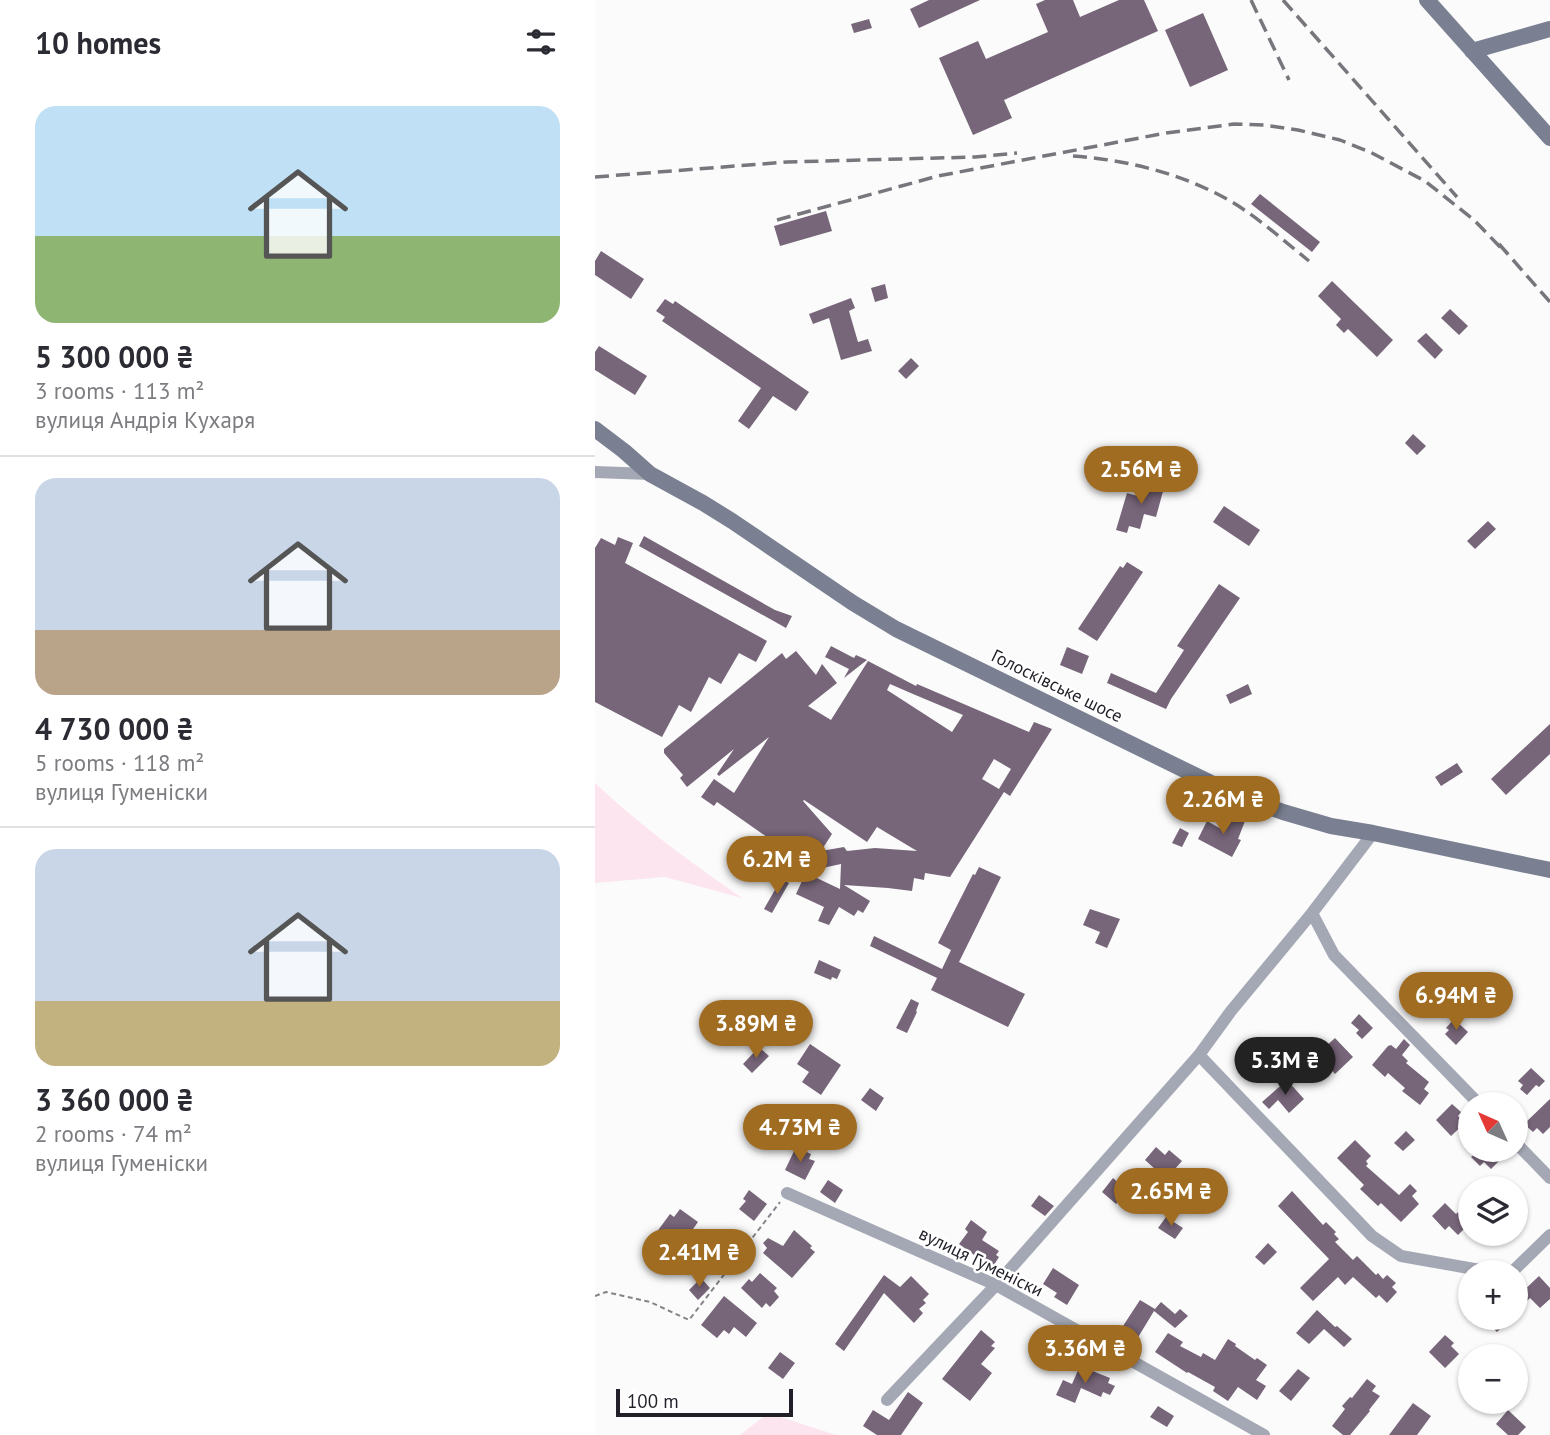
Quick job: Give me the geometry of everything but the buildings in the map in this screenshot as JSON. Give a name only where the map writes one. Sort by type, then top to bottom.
[{"type":"street","points":[[1427,0],[1550,138]]},
{"type":"street","points":[[1472,51],[1550,29]]},
{"type":"street","name":"Голосківське шосе","points":[[595,429],[650,474],[703,503],[896,629],[1243,797],[1331,826],[1550,870]]},
{"type":"street","points":[[595,472],[650,474]]},
{"type":"street","points":[[887,1400],[996,1285],[1199,1055],[1231,1011],[1313,913],[1373,833]]},
{"type":"street","points":[[1313,913],[1334,955],[1467,1092]]},
{"type":"street","points":[[1199,1055],[1372,1236],[1401,1256],[1458,1266]]},
{"type":"street","points":[[1528,1155],[1550,1178]]},
{"type":"street","name":"вулиця Гуменіски","points":[[787,1193],[996,1285],[1264,1435]]},
{"type":"street","points":[[1524,1260],[1550,1235]]},
{"type":"path","points":[[595,1296],[606,1292],[650,1302],[689,1320],[787,1193]]},
{"type":"shaded area","points":[[595,783],[648,829],[742,898],[665,877],[595,883]]},
{"type":"shaded area","points":[[768,1413],[836,1435],[740,1435]]},
{"type":"railway","points":[[1251,0],[1289,80]]},
{"type":"railway","points":[[1283,0],[1457,197]]},
{"type":"railway","points":[[777,220],[938,176],[1166,133],[1234,124],[1264,125],[1340,140],[1370,152],[1425,181],[1474,220],[1505,252]]},
{"type":"railway","points":[[595,177],[787,162],[975,157],[1017,153]]},
{"type":"railway","points":[[1073,156],[1155,170],[1214,192],[1262,223],[1309,261]]},
{"type":"railway","points":[[1499,244],[1550,302]]}]
